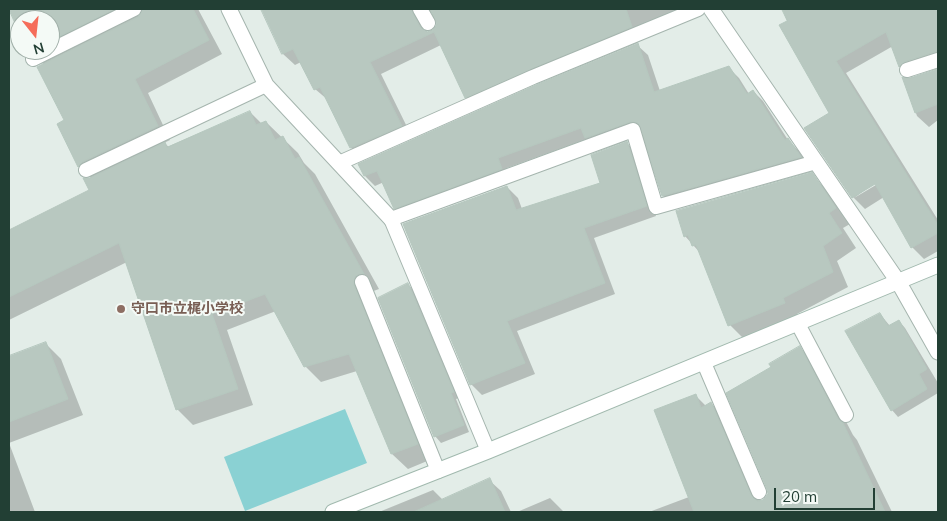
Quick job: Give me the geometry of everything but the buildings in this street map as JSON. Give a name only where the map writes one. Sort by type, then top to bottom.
[{"type":"street","points":[[229,9],[266,85],[391,219]]},
{"type":"street","points":[[712,9],[899,282],[938,352]]},
{"type":"street","points":[[333,512],[704,363],[938,265]]},
{"type":"lane","points":[[60,46],[134,9]]},
{"type":"lane","points":[[420,9],[428,23]]},
{"type":"lane","points":[[339,163],[533,77],[698,9]]},
{"type":"lane","points":[[907,70],[938,60]]},
{"type":"lane","points":[[86,170],[266,85]]},
{"type":"lane","points":[[488,451],[391,219],[633,130],[656,207],[816,162]]},
{"type":"lane","points":[[362,282],[438,471]]},
{"type":"lane","points":[[798,324],[846,415]]},
{"type":"lane","points":[[704,363],[759,492]]},
{"type":"water","points":[[345,409],[367,463],[245,511],[224,457]]},
{"type":"place","name":"守口市立梶小学校","points":[[121,309]]}]
